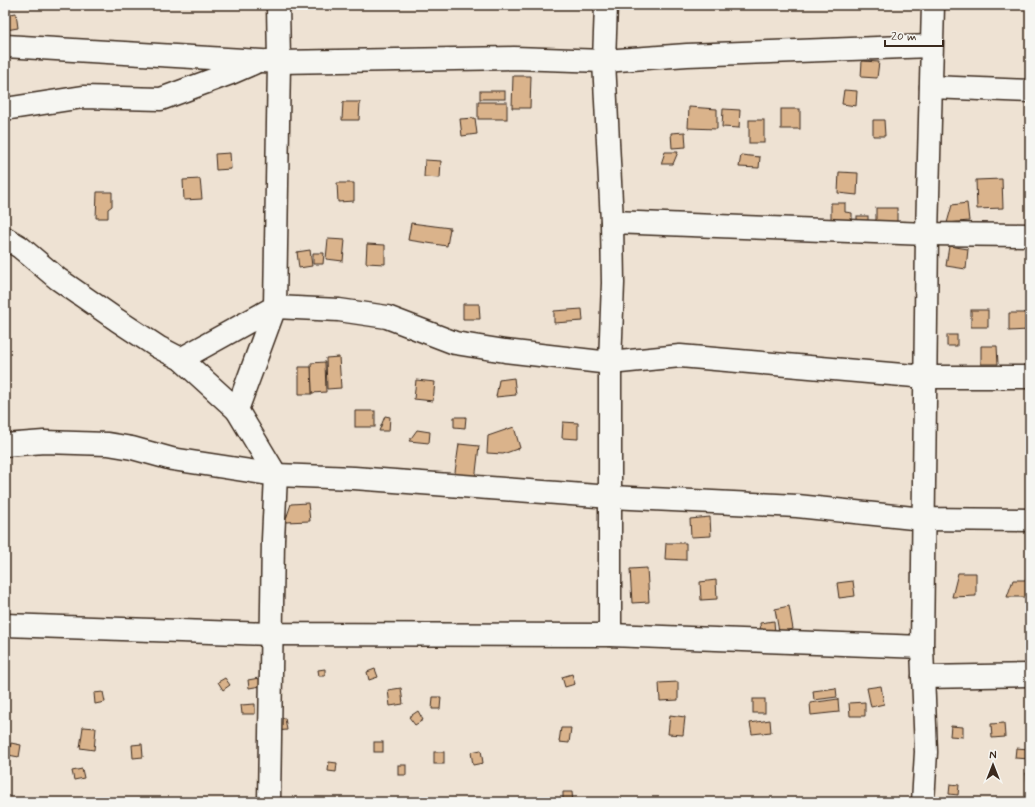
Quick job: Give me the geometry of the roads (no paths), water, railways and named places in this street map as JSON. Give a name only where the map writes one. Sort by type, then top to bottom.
[{"type":"street","points":[[237,410],[275,307],[279,62],[278,5]]},
{"type":"street","points":[[606,5],[604,61],[612,222],[613,283],[610,362],[610,635]]},
{"type":"street","points":[[923,802],[926,752],[922,647],[927,234],[932,5]]},
{"type":"street","points":[[5,46],[257,62],[279,62],[514,58],[604,61],[687,55],[931,46]]},
{"type":"street","points":[[5,109],[83,97],[161,99],[257,62]]},
{"type":"street","points":[[930,87],[1030,91]]},
{"type":"street","points":[[612,222],[927,234],[1030,235]]},
{"type":"street","points":[[5,238],[20,247],[58,279],[117,320],[158,347],[181,359],[237,410],[276,475],[271,634],[270,802]]},
{"type":"street","points":[[181,359],[275,307],[339,310],[387,317],[455,343],[505,351],[610,362],[680,356],[926,377],[1030,377]]},
{"type":"street","points":[[5,444],[44,442],[108,444],[132,448],[172,459],[276,475],[362,479],[611,497],[797,506],[924,519],[1030,520]]},
{"type":"street","points":[[5,625],[271,634],[610,635],[922,647]]},
{"type":"street","points":[[923,677],[1030,675]]}]
